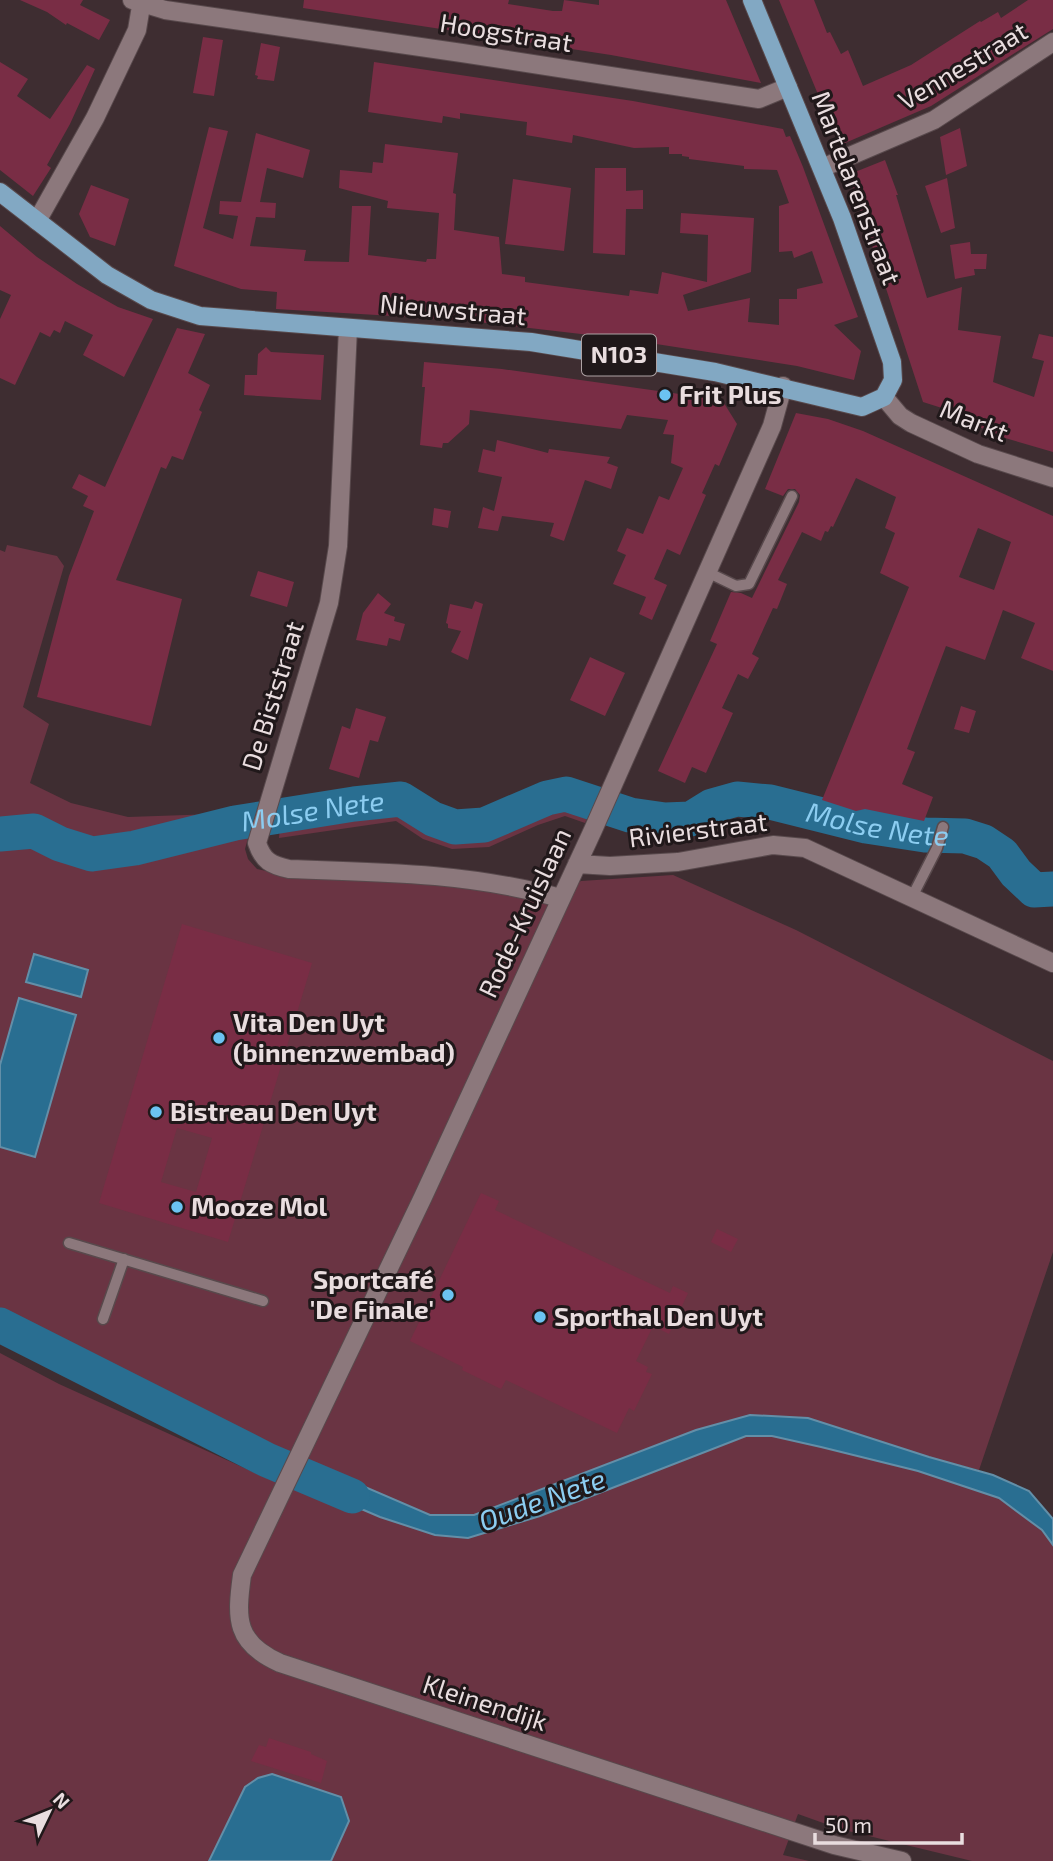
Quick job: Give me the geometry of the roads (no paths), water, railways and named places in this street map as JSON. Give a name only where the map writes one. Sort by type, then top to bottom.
[{"type":"main road","name":"Martelarenstraat","points":[[752,0],[842,218],[892,362],[892,380],[884,397]]},
{"type":"main road","name":"N103","points":[[0,192],[37,221]]},
{"type":"main road","name":"Nieuwstraat","points":[[37,221],[107,275],[151,300],[200,316],[531,342],[715,372],[783,386],[862,407],[884,397]]},
{"type":"street","name":"Hoogstraat","points":[[138,1],[165,10],[759,99],[788,87]]},
{"type":"street","points":[[37,221],[95,118],[137,30],[138,1]]},
{"type":"street","name":"Vennestraat","points":[[822,168],[934,120],[1053,42]]},
{"type":"street","name":"De Biststraat","points":[[348,328],[338,546],[329,603],[257,844],[262,858],[274,866],[289,869],[411,873],[504,883],[560,898]]},
{"type":"street","name":"Rode-Kruislaan","points":[[298,1456],[423,1197],[595,825],[772,426],[783,386]]},
{"type":"street","name":"Markt","points":[[884,397],[900,416],[911,423],[978,454],[1053,478]]},
{"type":"street","name":"Rivierstraat","points":[[577,864],[610,866],[678,862],[773,845],[805,848],[1053,963]]},
{"type":"street","name":"Kleinendijk","points":[[298,1456],[242,1574],[237,1608],[240,1625],[250,1643],[263,1655],[280,1663],[834,1845],[902,1861]]},
{"type":"lane","points":[[707,572],[736,586],[749,584],[792,496]]},
{"type":"lane","points":[[912,897],[937,848],[943,827]]},
{"type":"lane","points":[[69,1243],[263,1301]]},
{"type":"lane","points":[[103,1319],[124,1259]]},
{"type":"water","points":[[34,954],[88,970],[81,997],[26,982]]},
{"type":"water","points":[[19,998],[76,1015],[35,1157],[0,1147],[0,1065]]},
{"type":"water","points":[[750,1415],[808,1418],[993,1475],[1029,1491],[1053,1519],[1053,1545],[1042,1530],[999,1498],[918,1471],[772,1436],[746,1436],[540,1516],[468,1538],[435,1535],[380,1517],[305,1485],[312,1464],[430,1515],[474,1515],[696,1430]]},
{"type":"water","points":[[272,1774],[341,1797],[349,1821],[331,1861],[209,1861],[245,1787],[258,1778]]},
{"type":"waterway","name":"Molse Nete","points":[[0,834],[34,831],[60,844],[92,854],[135,848],[235,823],[401,799],[433,819],[455,827],[484,825],[547,798],[566,794],[630,815],[665,820],[691,819],[712,806],[737,799],[770,802],[866,826],[925,835],[965,836],[984,842],[1002,854],[1016,873],[1034,890],[1053,889]]},
{"type":"waterway","name":"Oude Nete","points":[[0,1325],[267,1460],[352,1496]]},
{"type":"place","name":"Frit Plus","points":[[665,395]]},
{"type":"place","name":"Vita Den Uyt (binnenzwembad)","points":[[219,1038]]},
{"type":"place","name":"Bistreau Den Uyt","points":[[156,1112]]},
{"type":"place","name":"Mooze Mol","points":[[177,1207]]},
{"type":"place","name":"Sportcafé 'De Finale'","points":[[448,1295]]},
{"type":"place","name":"Sporthal Den Uyt","points":[[540,1317]]}]
